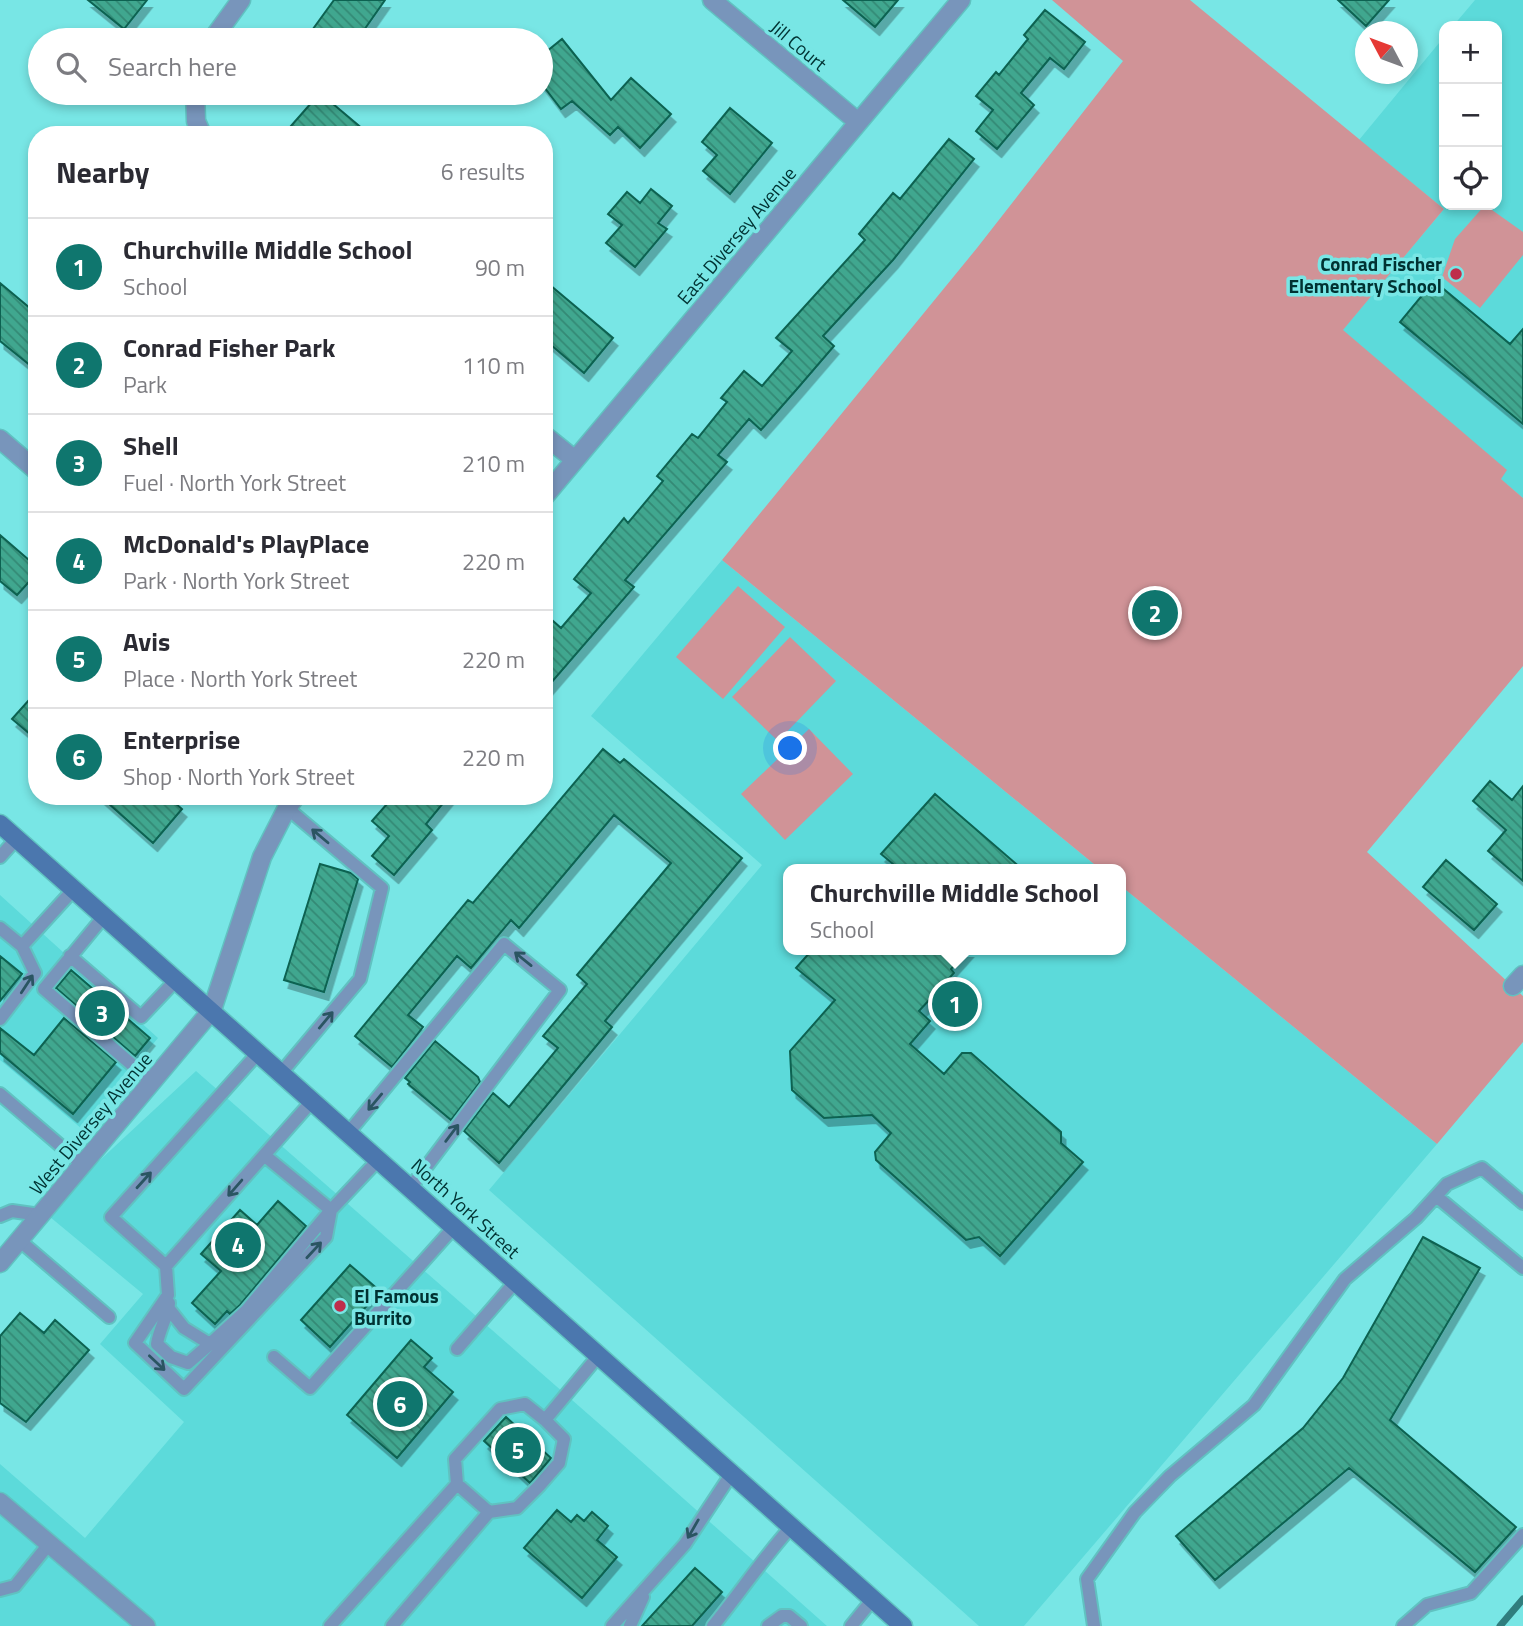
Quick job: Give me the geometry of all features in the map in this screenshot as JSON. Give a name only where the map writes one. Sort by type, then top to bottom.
[{"type":"main road","name":"North York Street","points":[[0,824],[903,1626]]},
{"type":"street","points":[[221,28],[241,0]]},
{"type":"street","name":"Jill Court","points":[[712,0],[858,122]]},
{"type":"street","name":"East Diversey Avenue","points":[[553,486],[961,0]]},
{"type":"street","points":[[195,105],[198,126]]},
{"type":"street","points":[[0,439],[28,463]]},
{"type":"street","points":[[553,442],[575,460]]},
{"type":"street","points":[[212,1010],[262,857],[289,805]]},
{"type":"street","name":"West Diversey Avenue","points":[[0,1263],[212,1010]]},
{"type":"street","points":[[0,1502],[146,1626]]},
{"type":"lane","points":[[282,1072],[360,979],[382,888],[294,805]]},
{"type":"lane","points":[[0,857],[17,838]]},
{"type":"lane","points":[[22,946],[74,888]]},
{"type":"lane","points":[[105,915],[44,989],[152,1083]]},
{"type":"lane","points":[[0,928],[22,946],[35,973],[0,1019]]},
{"type":"lane","points":[[349,1132],[504,944],[560,990],[411,1187]]},
{"type":"lane","points":[[70,956],[141,1017],[177,979]]},
{"type":"lane","points":[[259,1052],[111,1217],[166,1266],[169,1302],[160,1327],[158,1345],[171,1357],[188,1363],[246,1311],[331,1210],[379,1159]]},
{"type":"lane","points":[[0,1094],[83,1165]]},
{"type":"lane","points":[[166,1266],[313,1100]]},
{"type":"lane","points":[[264,1155],[331,1210]]},
{"type":"lane","points":[[1094,1626],[1087,1579],[1135,1512],[1170,1476],[1254,1405],[1345,1279],[1383,1248],[1447,1184],[1482,1168],[1523,1203]]},
{"type":"lane","points":[[1436,1196],[1523,1268]]},
{"type":"lane","points":[[169,1302],[135,1343],[184,1389],[326,1237],[331,1210]]},
{"type":"lane","points":[[0,1216],[12,1211],[40,1215]]},
{"type":"lane","points":[[274,1357],[310,1388],[455,1226]]},
{"type":"lane","points":[[19,1240],[109,1317]]},
{"type":"lane","points":[[457,1349],[516,1281]]},
{"type":"lane","points":[[169,1302],[184,1328],[210,1344]]},
{"type":"lane","points":[[544,1420],[599,1355]]},
{"type":"lane","points":[[392,1626],[489,1512],[517,1508],[559,1463],[564,1439],[524,1404],[500,1409],[455,1460],[457,1484],[489,1512]]},
{"type":"lane","points":[[612,1626],[685,1544],[732,1473]]},
{"type":"lane","points":[[331,1626],[457,1484]]},
{"type":"lane","points":[[710,1626],[740,1594],[763,1558],[792,1526]]},
{"type":"lane","points":[[1404,1626],[1427,1605],[1471,1593],[1523,1535]]},
{"type":"lane","points":[[0,1590],[15,1586],[50,1544]]},
{"type":"lane","points":[[630,1626],[647,1587]]},
{"type":"lane","points":[[851,1626],[873,1599]]},
{"type":"lane","points":[[768,1626],[782,1616],[789,1616],[801,1626]]},
{"type":"shaded area","points":[[1052,0],[1190,0],[1439,205],[1439,210],[1443,210],[1343,330],[1507,470],[1501,479],[1523,498],[1523,666],[1367,852],[1523,996],[1523,1042],[1437,1144],[1126,890],[1126,864],[1094,864],[722,560],[977,248],[1123,61]]},
{"type":"shaded area","name":"Conrad Fischer Elementary School","points":[[1475,0],[1523,0],[1523,498],[1335,339],[1443,210],[1502,210],[1502,21],[1457,21]]},
{"type":"shaded area","name":"Conrad Fischer Elementary School","points":[[1439,43],[1439,205],[1359,140],[1405,84],[1418,84],[1418,69]]},
{"type":"shaded area","points":[[1481,210],[1492,210],[1523,232],[1523,255],[1480,308],[1442,277],[1455,239]]},
{"type":"shaded area","points":[[722,560],[1094,864],[783,864],[783,955],[1126,955],[1126,890],[1437,1144],[1024,1626],[979,1626],[489,1190],[762,865],[591,716]]},
{"type":"shaded area","points":[[738,586],[785,627],[723,699],[676,657]]},
{"type":"shaded area","points":[[790,637],[836,681],[778,741],[732,697]]},
{"type":"shaded area","points":[[809,729],[853,774],[785,840],[741,794]]},
{"type":"shaded area","points":[[0,895],[158,1038],[82,1129],[0,1060]]},
{"type":"shaded area","points":[[196,1071],[827,1626],[0,1626],[0,1464],[85,1538],[184,1422],[100,1344],[143,1294],[44,1212]]},
{"type":"building","points":[[88,0],[147,0],[123,28]]},
{"type":"building","points":[[334,0],[385,0],[365,28],[314,28]]},
{"type":"building","points":[[843,0],[898,0],[875,27]]},
{"type":"building","points":[[1338,0],[1389,0],[1370,21],[1361,21]]},
{"type":"building","points":[[1045,10],[1085,42],[1064,69],[1050,58],[1021,93],[1034,105],[997,149],[976,131],[993,110],[976,96],[996,72],[999,75],[1028,39],[1024,35]]},
{"type":"building","points":[[562,39],[611,100],[631,78],[671,114],[640,148],[618,127],[610,135],[572,101],[561,109],[553,99],[553,46]]},
{"type":"building","points":[[309,105],[334,105],[359,126],[291,126]]},
{"type":"building","points":[[730,108],[772,143],[730,194],[703,171],[717,155],[702,142]]},
{"type":"building","points":[[949,139],[974,159],[893,260],[823,336],[834,346],[797,389],[761,430],[749,419],[718,455],[727,462],[625,580],[634,587],[553,681],[553,621],[561,628],[591,593],[574,579],[624,518],[628,523],[663,481],[657,476],[692,434],[698,438],[727,402],[721,398],[744,371],[762,386],[792,351],[776,338],[865,240],[859,234],[893,193],[900,199]]},
{"type":"building","points":[[651,189],[672,206],[658,223],[667,229],[635,267],[606,243],[622,225],[608,214],[627,192],[640,203]]},
{"type":"building","points":[[1434,281],[1510,344],[1523,329],[1523,424],[1400,322]]},
{"type":"building","points":[[0,283],[28,306],[28,364],[0,341]]},
{"type":"building","points":[[553,288],[613,338],[584,373],[553,347]]},
{"type":"building","points":[[0,535],[28,559],[28,583],[17,595],[0,581]]},
{"type":"building","points":[[28,701],[28,732],[12,719]]},
{"type":"building","points":[[603,749],[620,763],[624,759],[742,858],[605,1021],[612,1027],[499,1163],[464,1131],[493,1093],[509,1107],[558,1048],[543,1036],[587,984],[577,975],[671,863],[614,815],[519,928],[511,920],[471,968],[457,956],[408,1015],[423,1027],[392,1067],[355,1036],[468,900],[473,903]]},
{"type":"building","points":[[1490,781],[1512,800],[1523,786],[1523,881],[1488,851],[1506,830],[1473,801]]},
{"type":"building","points":[[935,794],[1016,864],[893,864],[881,854]]},
{"type":"building","points":[[110,805],[177,805],[182,809],[153,843]]},
{"type":"building","points":[[386,805],[442,805],[426,824],[432,830],[394,875],[372,856],[389,836],[372,821]]},
{"type":"building","points":[[1446,860],[1497,904],[1474,930],[1423,887]]},
{"type":"building","points":[[320,864],[351,873],[358,879],[324,992],[284,980]]},
{"type":"building","points":[[808,955],[964,955],[951,969],[954,973],[919,1011],[930,1021],[910,1044],[944,1074],[962,1053],[971,1053],[1061,1132],[1061,1143],[1083,1162],[1000,1256],[979,1237],[966,1240],[876,1160],[875,1152],[891,1133],[872,1115],[824,1118],[792,1090],[790,1051],[835,1000],[796,968]]},
{"type":"building","points":[[0,956],[22,974],[0,1001]]},
{"type":"building","points":[[71,970],[150,1038],[135,1056],[56,988]]},
{"type":"building","points":[[64,1018],[116,1062],[73,1114],[0,1053],[0,1028],[34,1055]]},
{"type":"building","points":[[435,1041],[478,1077],[480,1082],[451,1120],[408,1084],[410,1082],[405,1078]]},
{"type":"building","points":[[278,1201],[306,1226],[240,1305],[230,1314],[227,1311],[215,1324],[192,1303],[221,1271],[201,1254],[240,1210],[257,1225]]},
{"type":"building","points":[[1423,1237],[1480,1268],[1390,1420],[1516,1527],[1475,1572],[1349,1468],[1215,1580],[1176,1536],[1303,1428],[1343,1378]]},
{"type":"building","name":"El Famous Burrito","points":[[350,1265],[380,1291],[330,1347],[301,1320]]},
{"type":"building","points":[[20,1313],[44,1333],[55,1320],[89,1350],[26,1422],[0,1403],[0,1336]]},
{"type":"building","points":[[411,1340],[432,1358],[424,1367],[453,1392],[397,1458],[347,1415]]},
{"type":"building","points":[[506,1417],[551,1458],[530,1483],[484,1441]]},
{"type":"building","points":[[557,1510],[571,1522],[577,1515],[584,1521],[592,1512],[608,1526],[597,1540],[617,1557],[582,1598],[524,1548]]},
{"type":"building","points":[[695,1568],[722,1592],[692,1626],[642,1626]]},
{"type":"waterway","points":[[1500,1626],[1523,1599]]},
{"type":"place","name":"Conrad Fischer Elementary School","points":[[1456,274]]},
{"type":"place","name":"Conrad Fisher Park","points":[[1155,613]]},
{"type":"place","name":"Churchville Middle School","points":[[955,1004]]},
{"type":"place","name":"Shell","points":[[102,1013]]},
{"type":"place","name":"McDonald's PlayPlace","points":[[238,1245]]},
{"type":"place","name":"El Famous Burrito","points":[[340,1306]]},
{"type":"place","name":"Enterprise","points":[[400,1404]]},
{"type":"place","name":"Avis","points":[[518,1450]]}]
